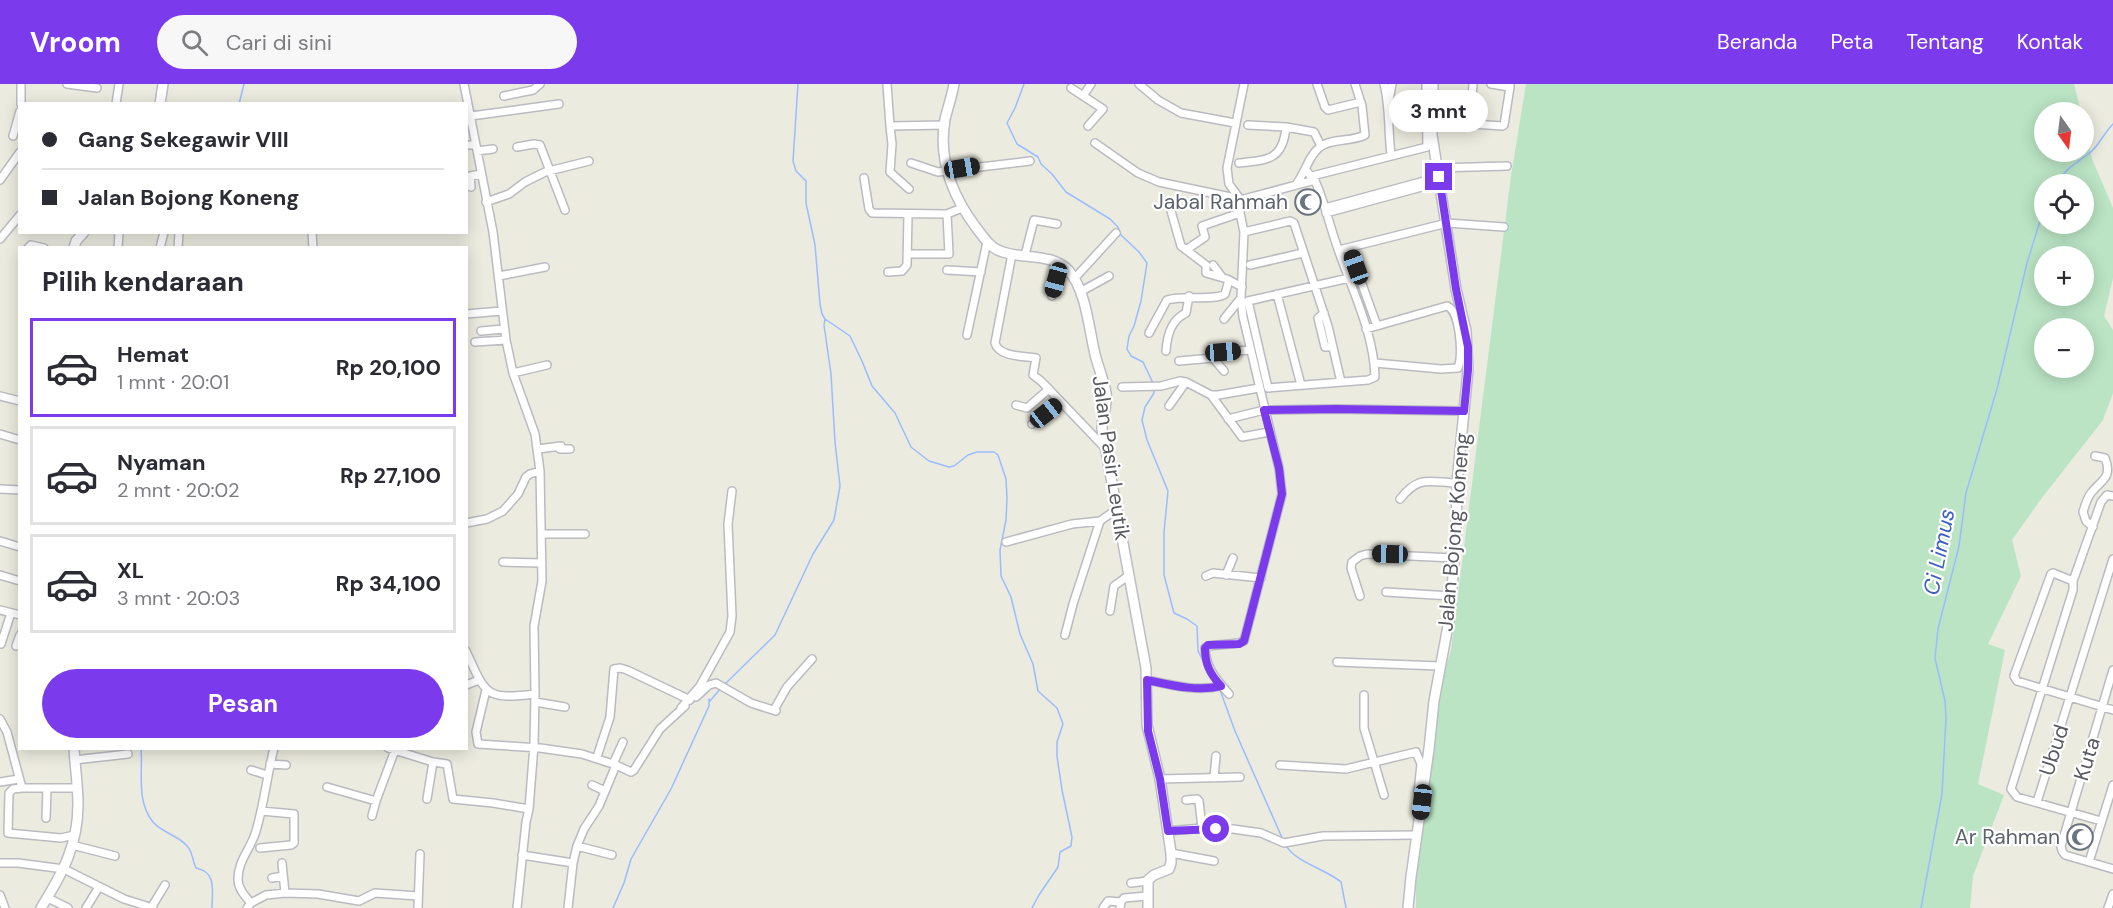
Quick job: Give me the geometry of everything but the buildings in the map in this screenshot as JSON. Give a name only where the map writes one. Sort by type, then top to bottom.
[{"type":"street","points":[[21,84],[22,102]]},
{"type":"street","points":[[67,84],[97,88]]},
{"type":"street","points":[[116,102],[119,84]]},
{"type":"street","points":[[160,102],[163,84]]},
{"type":"street","points":[[464,84],[468,102]]},
{"type":"street","points":[[504,96],[533,90],[540,84]]},
{"type":"street","points":[[887,84],[892,144],[890,172],[909,189]]},
{"type":"street","points":[[954,84],[945,125],[944,148],[953,192],[987,242],[1000,251],[1061,264],[1052,296]]},
{"type":"street","points":[[1083,96],[1090,84]]},
{"type":"street","points":[[1139,84],[1158,100],[1181,113],[1235,123]]},
{"type":"street","points":[[1229,694],[1211,675],[1207,666],[1205,648],[1208,645],[1243,642],[1282,494],[1279,468],[1251,350],[1242,286],[1244,232],[1240,213],[1242,199],[1229,184],[1227,168],[1244,84]]},
{"type":"street","points":[[1317,84],[1328,110],[1361,102]]},
{"type":"street","points":[[1244,299],[1268,388],[1376,377],[1375,363],[1366,329],[1326,211],[1311,175],[1313,155],[1321,146],[1365,135],[1361,102],[1355,84]]},
{"type":"street","points":[[1384,84],[1389,100]]},
{"type":"street","points":[[1391,155],[1388,125],[1392,84]]},
{"type":"street","points":[[1095,144],[1138,173],[1159,182],[1242,199],[1282,189],[1311,175],[1427,147],[1426,84]]},
{"type":"street","name":"Jalan Bojong Koneng","points":[[1408,908],[1439,666],[1450,615],[1457,483],[1468,370],[1468,347],[1456,289],[1431,125],[1433,84]]},
{"type":"street","points":[[1473,84],[1470,122],[1502,126],[1510,85],[1491,84]]},
{"type":"street","points":[[1071,88],[1103,110],[1088,126]]},
{"type":"street","points":[[468,102],[499,276],[506,340],[513,373],[536,434],[540,471],[543,534],[542,580],[534,627],[535,698],[529,809],[517,908]]},
{"type":"street","points":[[471,116],[559,104]]},
{"type":"street","points":[[13,136],[18,118]]},
{"type":"street","points":[[1248,124],[1314,132],[1321,146]]},
{"type":"street","points":[[890,126],[945,125]]},
{"type":"street","points":[[1239,163],[1255,161],[1277,153],[1285,142],[1286,127]]},
{"type":"street","points":[[517,147],[539,144],[565,210]]},
{"type":"street","points":[[468,146],[492,149]]},
{"type":"street","points":[[0,180],[18,155]]},
{"type":"street","points":[[486,202],[509,194],[525,182],[550,170],[589,161]]},
{"type":"street","points":[[911,163],[936,172],[1030,161]]},
{"type":"street","points":[[1326,211],[1439,176],[1508,166]]},
{"type":"street","points":[[471,187],[470,176],[481,174]]},
{"type":"street","points":[[1297,183],[1311,175]]},
{"type":"street","points":[[864,178],[870,212],[908,215],[947,214],[962,208]]},
{"type":"street","points":[[1171,212],[1181,246],[1206,265],[1206,273],[1226,278],[1242,286]]},
{"type":"street","points":[[1186,250],[1204,237],[1202,226],[1240,213]]},
{"type":"street","points":[[907,254],[948,254],[947,214]]},
{"type":"street","points":[[888,272],[902,271],[907,265],[908,215]]},
{"type":"street","points":[[0,239],[18,217]]},
{"type":"street","points":[[1025,255],[1035,220],[1057,224]]},
{"type":"street","points":[[1244,232],[1293,222],[1324,313],[1341,382]]},
{"type":"street","points":[[1338,250],[1446,224],[1504,227]]},
{"type":"street","points":[[1074,279],[1116,233]]},
{"type":"street","points":[[967,335],[987,242]]},
{"type":"street","points":[[1349,248],[1376,322]]},
{"type":"street","points":[[1250,265],[1303,253]]},
{"type":"street","points":[[1012,254],[995,343],[996,348],[1000,352],[1036,358],[1033,375],[1108,451]]},
{"type":"street","name":"Jalan Pasir Leutik","points":[[1061,264],[1074,279],[1080,292],[1106,391],[1102,425],[1147,680],[1147,724],[1160,779],[1171,853],[1169,869],[1154,875],[1148,882]]},
{"type":"street","points":[[1149,333],[1166,301],[1189,296],[1222,297],[1226,292],[1226,278],[1213,265]]},
{"type":"street","points":[[499,276],[545,267]]},
{"type":"street","points":[[947,270],[981,272]]},
{"type":"street","points":[[1080,292],[1109,276]]},
{"type":"street","points":[[1224,319],[1244,299],[1349,278]]},
{"type":"street","points":[[1277,294],[1300,385]]},
{"type":"street","points":[[1166,351],[1169,332],[1179,316],[1186,313],[1189,296]]},
{"type":"street","points":[[1366,329],[1446,306],[1451,307],[1455,318],[1461,347],[1458,368],[1441,369],[1375,363]]},
{"type":"street","points":[[468,314],[502,311]]},
{"type":"street","points":[[481,331],[504,329]]},
{"type":"street","points":[[476,342],[506,340]]},
{"type":"street","points":[[1179,361],[1215,359],[1223,352],[1251,350]]},
{"type":"street","points":[[1215,359],[1224,371]]},
{"type":"street","points":[[513,373],[547,365]]},
{"type":"street","points":[[1122,387],[1161,386],[1174,381],[1186,382],[1210,395],[1242,437],[1269,432]]},
{"type":"street","points":[[1169,406],[1186,382]]},
{"type":"street","points":[[1210,395],[1231,394],[1259,388]]},
{"type":"street","points":[[1016,405],[1027,408],[1049,389]]},
{"type":"street","points":[[0,396],[18,400]]},
{"type":"street","points":[[1032,424],[1061,402]]},
{"type":"street","points":[[1228,419],[1264,410],[1464,411]]},
{"type":"street","points":[[0,434],[18,439]]},
{"type":"street","points":[[538,449],[561,446],[560,451],[570,449]]},
{"type":"street","points":[[2095,456],[2113,460]]},
{"type":"street","points":[[2093,527],[2086,521],[2083,512],[2092,492],[2104,482],[2107,461],[2105,458]]},
{"type":"street","points":[[468,523],[487,519],[503,511],[518,494],[526,477],[540,471]]},
{"type":"street","points":[[1400,499],[1409,487],[1417,483],[1457,483]]},
{"type":"street","points":[[0,489],[18,490]]},
{"type":"street","points":[[486,690],[476,732],[478,744],[533,747],[597,757],[631,772],[634,770],[660,729],[690,700],[730,632],[732,616],[728,524],[732,491]]},
{"type":"street","points":[[2113,496],[2106,495],[2101,502],[2073,581],[2053,573],[2049,577],[2014,676],[2016,681],[2113,710]]},
{"type":"street","points":[[1006,543],[1076,523],[1100,521],[1116,509]]},
{"type":"street","points":[[1065,635],[1100,521]]},
{"type":"street","points":[[543,534],[585,534]]},
{"type":"street","points":[[0,541],[18,546]]},
{"type":"street","points":[[1360,596],[1351,568],[1352,562],[1360,556],[1367,554],[1454,558]]},
{"type":"street","points":[[1226,575],[1233,558]]},
{"type":"street","name":"Ubud","points":[[2073,581],[2073,590],[2012,783],[2012,792],[2017,796],[2037,802],[2113,558]]},
{"type":"street","points":[[503,562],[542,563]]},
{"type":"street","points":[[1206,576],[1210,573],[1261,578]]},
{"type":"street","points":[[0,575],[18,580]]},
{"type":"street","points":[[1110,611],[1114,586],[1128,576]]},
{"type":"street","points":[[1386,592],[1451,596]]},
{"type":"street","points":[[0,610],[18,615]]},
{"type":"street","points":[[1,644],[1,635],[11,613]]},
{"type":"street","points":[[16,646],[18,640]]},
{"type":"street","points":[[468,655],[486,690],[505,697],[535,698],[565,707]]},
{"type":"street","points":[[681,708],[709,685],[716,684],[751,703],[775,711],[787,687],[812,659]]},
{"type":"street","points":[[1337,662],[1439,666]]},
{"type":"street","points":[[597,757],[610,717],[614,669],[627,670],[690,700]]},
{"type":"street","name":"Kuta","points":[[2113,670],[2061,846],[2066,855],[2089,862],[2113,785]]},
{"type":"street","points":[[468,684],[479,680]]},
{"type":"street","points":[[1147,680],[1185,687],[1221,686]]},
{"type":"street","points":[[1364,695],[1364,728],[1384,795]]},
{"type":"street","points":[[0,719],[7,732],[22,788]]},
{"type":"street","points":[[568,908],[577,846],[605,791],[623,742]]},
{"type":"street","points":[[41,908],[64,870],[73,840],[78,806],[74,750]]},
{"type":"street","points":[[274,750],[254,836],[241,860],[239,869],[240,889],[249,906],[266,895],[285,893],[318,894],[359,901],[375,893],[418,896]]},
{"type":"street","points":[[372,816],[391,750]]},
{"type":"street","points":[[394,750],[448,765],[453,799],[529,809]]},
{"type":"street","points":[[1280,765],[1346,769],[1416,752],[1421,765],[1418,792],[1422,799]]},
{"type":"street","points":[[74,760],[128,754]]},
{"type":"street","points":[[1214,778],[1216,756]]},
{"type":"street","points":[[427,800],[433,762]]},
{"type":"street","points":[[270,764],[286,765]]},
{"type":"street","points":[[251,770],[267,775]]},
{"type":"street","points":[[1160,779],[1240,777]]},
{"type":"street","points":[[0,782],[18,779]]},
{"type":"street","points":[[592,785],[605,791]]},
{"type":"street","points":[[327,787],[376,801]]},
{"type":"street","points":[[46,818],[47,788]]},
{"type":"street","points":[[77,788],[13,789],[9,793],[8,833],[73,840],[115,856]]},
{"type":"street","points":[[1186,800],[1200,801],[1202,828]]},
{"type":"street","points":[[2037,802],[2101,821]]},
{"type":"street","points":[[260,848],[293,844],[295,816],[293,813],[261,811]]},
{"type":"street","points":[[1168,831],[1202,828],[1261,833],[1284,843],[1323,836],[1417,835]]},
{"type":"street","points":[[577,846],[612,855]]},
{"type":"street","points":[[1171,853],[1214,861]]},
{"type":"street","points":[[418,908],[420,854]]},
{"type":"street","points":[[522,855],[573,863]]},
{"type":"street","points":[[0,862],[64,870],[124,898],[152,908],[165,885]]},
{"type":"street","points":[[2089,862],[2113,869]]},
{"type":"street","points":[[282,863],[285,893]]},
{"type":"street","points":[[272,878],[284,876]]},
{"type":"street","points":[[1131,883],[1148,882],[1148,908]]},
{"type":"street","points":[[86,908],[99,887]]},
{"type":"street","points":[[2108,908],[2113,894]]},
{"type":"street","points":[[0,895],[5,908]]},
{"type":"street","points":[[1102,908],[1107,901],[1121,905],[1124,898],[1148,896]]},
{"type":"street","points":[[48,898],[68,908]]},
{"type":"green space","points":[[1526,84],[2074,84],[2078,102],[2034,102],[2034,162],[2093,162],[2113,208],[2113,278],[2104,316],[2113,330],[2113,393],[2103,420],[2012,540],[2021,576],[1988,644],[2005,650],[1978,784],[2004,795],[1973,876],[1970,908],[1416,908],[1416,859],[1443,678],[1451,650],[1511,176]]},
{"type":"waterway","points":[[240,102],[244,84]]},
{"type":"waterway","points":[[798,84],[793,161],[796,171],[806,181],[806,203],[815,245],[822,314],[825,319],[850,336],[872,386],[895,413],[911,447],[929,461],[949,467],[954,466],[968,455],[977,452],[994,452],[998,455],[1006,479],[1006,520],[1000,550],[1001,576],[1011,597],[1020,634],[1033,664],[1038,691],[1057,708],[1063,724],[1057,742],[1057,756],[1072,837],[1071,846],[1060,852],[1058,867],[1032,908]]},
{"type":"waterway","points":[[1024,84],[1007,123],[1017,144],[1038,157],[1041,164],[1066,192],[1110,219],[1118,227],[1121,235],[1147,263],[1141,301],[1127,349],[1131,356],[1143,362],[1153,383]]},
{"type":"waterway","name":"Ci Limus","points":[[2063,174],[2092,151],[2113,124]]},
{"type":"waterway","name":"Ci Limus","points":[[1921,908],[1942,794],[1946,718],[1945,701],[1935,658],[1938,629],[1959,546],[1966,493],[1997,389],[2036,234]]},
{"type":"waterway","points":[[725,684],[775,635],[813,554],[834,520],[840,486],[825,319]]},
{"type":"waterway","points":[[1154,388],[1142,420],[1147,440],[1168,491],[1164,532],[1164,575],[1174,613],[1197,626],[1198,651],[1215,684]]},
{"type":"waterway","points":[[613,908],[631,859],[671,789],[709,706],[709,699],[710,701],[721,688]]},
{"type":"waterway","points":[[1220,690],[1235,731],[1283,840]]},
{"type":"waterway","points":[[141,750],[142,796],[148,814],[157,826],[189,848],[196,868],[203,870],[210,878],[212,908]]},
{"type":"waterway","points":[[1285,844],[1295,856],[1341,882],[1346,908]]},
{"type":"place","name":"Jabal Rahmah","points":[[1308,202]]},
{"type":"place","name":"Ar Rahman","points":[[2080,837]]},
{"type":"route","points":[[1216,829],[1168,831],[1160,779],[1148,731],[1147,680],[1185,687],[1210,689],[1221,686],[1211,675],[1207,666],[1205,648],[1208,645],[1239,644],[1244,641],[1282,494],[1279,468],[1264,410],[1464,411],[1468,347],[1456,289],[1439,177]]}]
